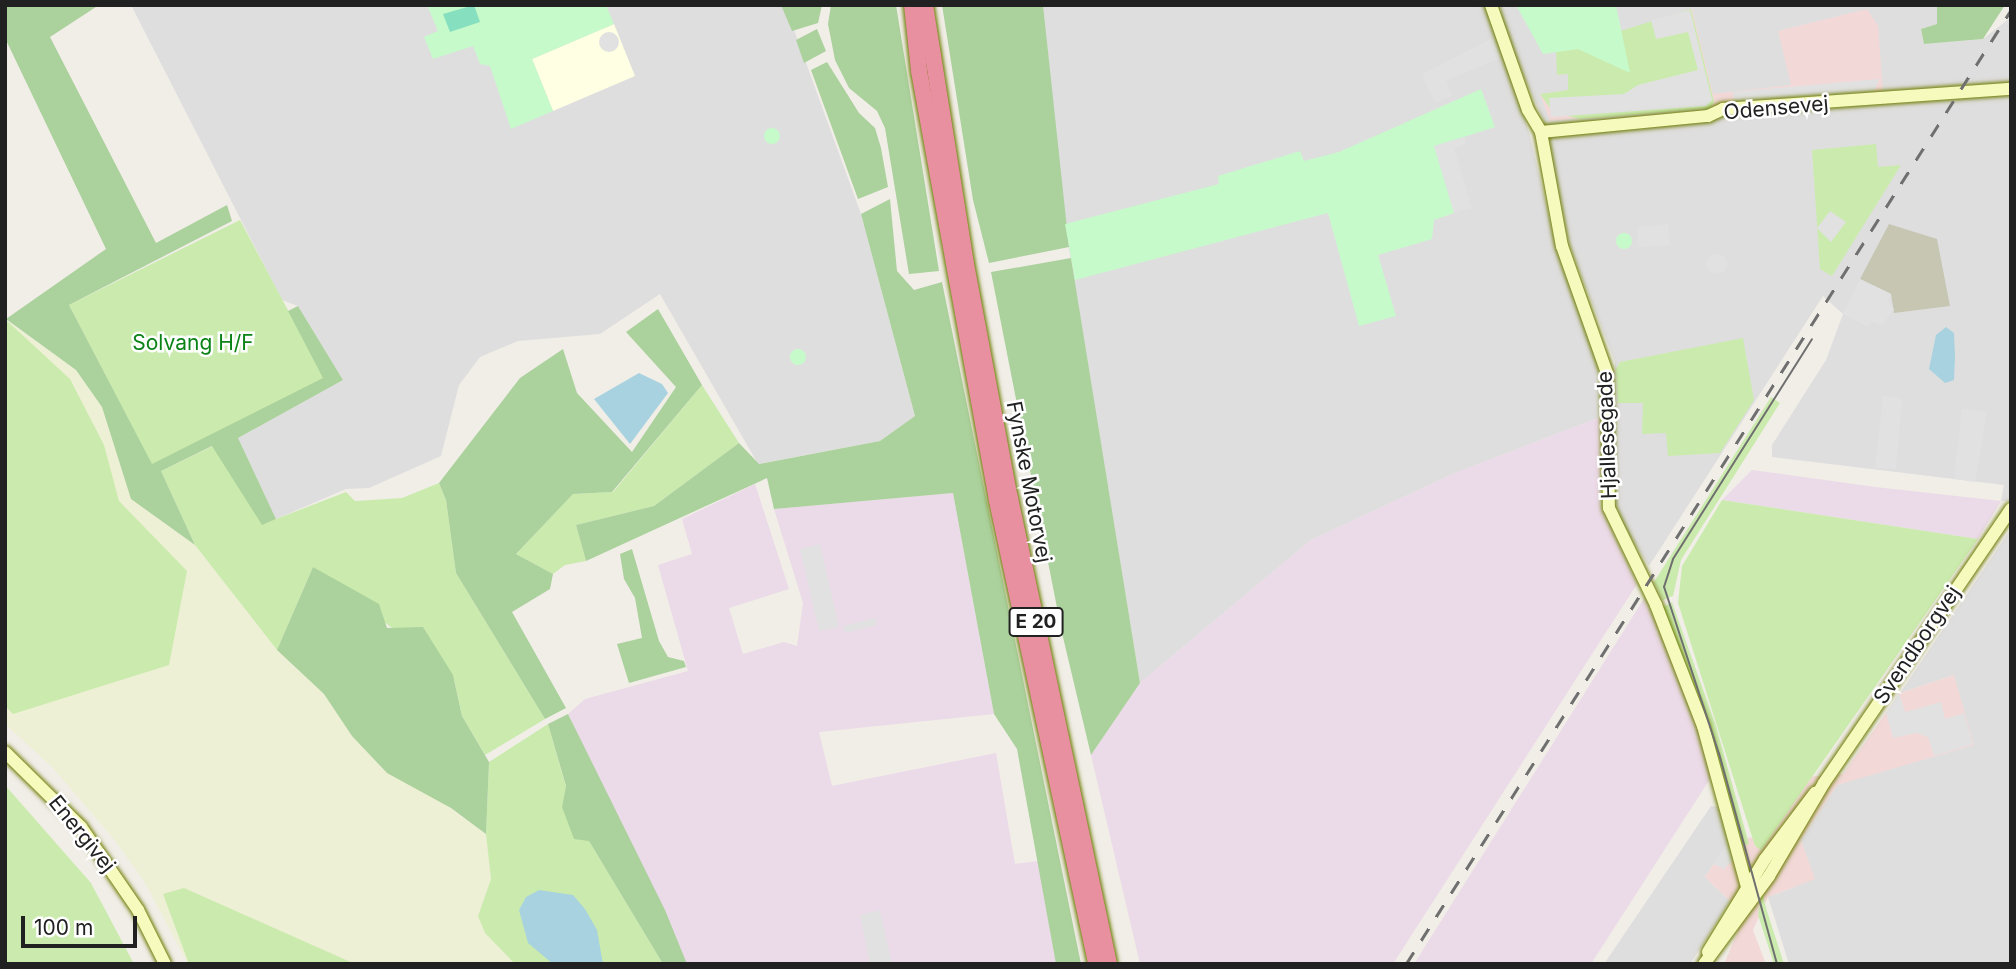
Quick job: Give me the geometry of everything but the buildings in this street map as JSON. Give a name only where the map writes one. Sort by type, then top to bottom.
[{"type":"highway","points":[[905,5],[919,71]]},
{"type":"highway","name":"Fynske Motorvej","points":[[912,5],[919,71],[997,500],[1096,964]]},
{"type":"highway","name":"Fynske Motorvej","points":[[926,10],[1010,498],[1110,964]]},
{"type":"street","name":"Hjallesegade","points":[[1491,5],[1528,110],[1541,132],[1562,246],[1607,373],[1609,508],[1684,673],[1703,726],[1751,901]]},
{"type":"street","name":"Odensevej","points":[[1541,132],[1709,116],[1723,109],[2011,89]]},
{"type":"street","name":"Svendborgvej","points":[[1703,964],[1747,887],[1797,812],[1824,782],[2011,509]]},
{"type":"street","name":"Energivej","points":[[5,751],[57,800],[95,846],[138,910],[165,964]]},
{"type":"street","name":"Svendborgvej","points":[[1703,964],[1751,901],[1807,818],[1824,782]]},
{"type":"shaded area","points":[[131,5],[785,5],[861,214],[915,416],[880,441],[758,464],[660,294],[600,334],[518,341],[480,357],[459,385],[441,456],[369,488],[346,489],[276,519],[238,438],[343,380],[298,306],[282,300]]},
{"type":"shaded area","points":[[1043,5],[1486,5],[1529,132],[1558,255],[1597,359],[1603,416],[1455,473],[1311,540],[1140,683],[1065,224]]},
{"type":"shaded area","points":[[1500,5],[1937,5],[1937,24],[1921,29],[1924,44],[1983,39],[2011,17],[2011,501],[2001,501],[2004,485],[1772,457],[1772,445],[1826,360],[1843,314],[1823,296],[1649,566],[1622,523],[1613,494],[1615,362],[1569,243],[1544,121],[1506,37]]},
{"type":"shaded area","points":[[1692,9],[1713,94],[1791,85],[1778,31],[1867,9],[1878,26],[1883,91],[1550,121],[1540,94],[1568,90],[1568,74],[1557,75],[1623,31]]},
{"type":"shaded area","points":[[1690,10],[1712,100],[1706,106],[1551,117],[1549,98],[1624,94],[1638,85],[1698,70],[1688,32],[1656,39],[1651,20]]},
{"type":"shaded area","points":[[614,24],[635,76],[553,111],[532,59]]},
{"type":"shaded area","points":[[605,32],[613,32],[619,42],[613,52],[605,52],[599,46],[599,38]]},
{"type":"shaded area","points":[[1493,38],[1500,58],[1446,81],[1452,96],[1435,103],[1422,74]]},
{"type":"shaded area","points":[[1879,79],[1874,92],[1734,104],[1733,92]]},
{"type":"shaded area","points":[[1464,137],[1466,144],[1454,148],[1472,208],[1454,213],[1434,146]]},
{"type":"shaded area","points":[[1830,211],[1846,222],[1831,242],[1817,228]]},
{"type":"shaded area","points":[[1668,224],[1670,245],[1638,247],[1637,227]]},
{"type":"shaded area","points":[[1889,224],[1937,239],[1950,306],[1894,313],[1891,294],[1860,279]]},
{"type":"shaded area","points":[[1717,254],[1724,257],[1727,264],[1724,271],[1717,274],[1710,271],[1707,264],[1710,257]]},
{"type":"shaded area","points":[[1860,279],[1891,294],[1888,300],[1894,309],[1882,325],[1871,322],[1868,327],[1843,314]]},
{"type":"shaded area","points":[[5,319],[76,370],[102,407],[131,499],[195,545],[277,650],[324,694],[352,736],[486,834],[491,879],[478,916],[485,933],[515,964],[188,964],[144,881],[113,838],[53,768],[5,724]]},
{"type":"shaded area","points":[[1883,396],[1902,398],[1896,469],[1875,468]]},
{"type":"shaded area","points":[[1962,409],[1987,412],[1975,482],[1954,479]]},
{"type":"shaded area","points":[[1603,416],[1600,505],[1637,584],[1393,964],[1140,964],[1091,755],[1140,683],[1311,540],[1455,473]]},
{"type":"shaded area","points":[[1752,470],[2001,501],[1978,539],[1722,500]]},
{"type":"shaded area","points":[[755,484],[789,589],[729,608],[743,654],[784,642],[797,646],[803,603],[774,509],[953,493],[994,714],[819,732],[832,786],[996,753],[1015,864],[1038,861],[1056,964],[687,964],[568,714],[585,699],[688,671],[658,565],[692,554],[682,519]]},
{"type":"shaded area","points":[[2011,529],[2011,964],[1789,964],[1768,897],[1794,887],[1801,840],[1837,785],[1892,767],[1954,675],[1900,693]]},
{"type":"shaded area","points":[[820,544],[839,627],[819,631],[800,549]]},
{"type":"shaded area","points":[[1645,597],[1684,691],[1711,767],[1710,779],[1591,964],[1414,964]]},
{"type":"shaded area","points":[[875,618],[877,625],[845,633],[843,626]]},
{"type":"shaded area","points":[[1954,675],[1974,745],[1837,785],[1801,840],[1815,879],[1768,897],[1753,930],[1766,964],[1724,964],[1738,931],[1730,901],[1705,877],[1728,843],[1753,837],[1737,782],[1843,774],[1900,693]]},
{"type":"shaded area","points":[[1899,693],[1905,712],[1941,702],[1945,719],[1964,713],[1973,744],[1934,756],[1928,737],[1916,733],[1893,738],[1886,713]]},
{"type":"shaded area","points":[[1711,806],[1718,807],[1728,843],[1705,877],[1730,901],[1690,964],[1604,964]]},
{"type":"shaded area","points":[[1728,843],[1733,860],[1724,869],[1713,864]]},
{"type":"shaded area","points":[[880,910],[892,964],[870,964],[860,915]]},
{"type":"green space","points":[[5,5],[99,5],[50,37],[156,243],[227,205],[232,221],[69,305],[152,464],[323,378],[288,311],[298,306],[343,380],[238,438],[276,519],[262,525],[212,446],[161,471],[195,545],[131,499],[102,407],[76,370],[6,319],[106,249],[5,38]]},
{"type":"green space","points":[[427,5],[606,5],[614,24],[532,59],[553,111],[511,129],[490,66],[480,64],[473,46],[433,59],[424,37],[438,31]]},
{"type":"green space","points":[[474,5],[480,22],[450,32],[443,14]]},
{"type":"green space","points":[[781,5],[822,5],[818,23],[792,31]]},
{"type":"green space","points":[[831,5],[896,5],[939,271],[909,274],[885,128],[877,111],[849,88],[835,60],[828,24]]},
{"type":"green space","points":[[942,5],[1043,5],[1069,247],[989,263],[973,200]]},
{"type":"green space","points":[[1516,5],[1616,5],[1630,73],[1578,49],[1543,54]]},
{"type":"green space","points":[[1937,5],[2005,5],[1983,39],[1924,44],[1921,29],[1937,24]]},
{"type":"green space","points":[[1691,9],[1714,102],[1710,108],[1580,119],[1553,112],[1540,94],[1568,90],[1568,74],[1557,75],[1556,51]]},
{"type":"green space","points":[[817,29],[826,51],[804,63],[796,40]]},
{"type":"green space","points":[[827,62],[859,113],[875,128],[881,148],[888,187],[858,199],[811,70]]},
{"type":"green space","points":[[1481,89],[1495,127],[1435,146],[1454,213],[1434,220],[1432,239],[1378,255],[1396,316],[1359,326],[1328,213],[1075,280],[1065,224],[1219,184],[1218,176],[1300,151],[1304,161],[1339,152]]},
{"type":"green space","points":[[769,128],[775,128],[780,136],[778,142],[769,144],[764,139],[764,133]]},
{"type":"green space","points":[[1876,144],[1878,167],[1901,165],[1832,276],[1820,269],[1812,150]]},
{"type":"green space","points":[[890,199],[897,271],[914,290],[942,282],[1081,964],[1056,964],[1017,749],[994,714],[953,493],[774,509],[767,478],[586,561],[576,525],[654,506],[739,443],[759,464],[880,441],[915,416],[861,214]]},
{"type":"green space","name":"Solvang H/F","points":[[240,220],[324,378],[152,465],[69,305]]},
{"type":"green space","points":[[1621,233],[1627,233],[1632,241],[1630,247],[1621,249],[1616,244],[1616,238]]},
{"type":"green space","points":[[1071,258],[1140,683],[1091,755],[1062,633],[991,272]]},
{"type":"green space","points":[[658,309],[702,385],[612,492],[573,494],[516,554],[553,574],[550,589],[512,612],[566,708],[545,719],[456,573],[446,500],[439,483],[520,378],[563,349],[577,393],[632,452],[676,387],[626,332]]},
{"type":"green space","points":[[5,319],[70,379],[104,445],[119,501],[187,571],[169,665],[13,714],[5,706]]},
{"type":"green space","points":[[1743,338],[1754,400],[1720,453],[1668,456],[1666,433],[1642,434],[1643,403],[1618,403],[1616,369],[1620,362]]},
{"type":"green space","points":[[795,349],[801,349],[806,357],[804,363],[795,365],[790,360],[790,354]]},
{"type":"green space","points":[[702,385],[739,443],[654,506],[576,525],[586,561],[565,565],[553,574],[516,554],[573,494],[613,492]]},
{"type":"green space","points":[[1771,397],[1780,403],[1681,560],[1673,596],[1663,600],[1654,582]]},
{"type":"green space","points":[[213,446],[263,524],[346,492],[355,501],[402,498],[439,483],[446,500],[456,573],[545,719],[485,755],[462,716],[453,675],[313,567],[277,650],[195,545],[161,471]]},
{"type":"green space","points":[[1722,500],[1978,539],[1761,850],[1755,846],[1678,603],[1682,566]]},
{"type":"green space","points":[[632,549],[659,641],[668,657],[684,661],[686,667],[629,683],[617,644],[642,638],[635,598],[624,579],[620,554]]},
{"type":"green space","points":[[313,567],[379,604],[387,628],[423,627],[453,675],[462,716],[489,762],[486,834],[451,808],[387,773],[352,736],[324,694],[277,650]]},
{"type":"green space","points":[[1672,602],[1716,726],[1749,844],[1741,846],[1663,607]]},
{"type":"green space","points":[[568,714],[665,910],[687,964],[663,964],[589,841],[574,839],[562,807],[566,786],[548,724]]},
{"type":"green space","points":[[548,724],[566,787],[562,807],[589,841],[663,964],[515,964],[485,933],[478,916],[491,879],[486,834],[489,762]]},
{"type":"green space","points":[[5,785],[91,883],[134,964],[5,964]]},
{"type":"green space","points":[[184,888],[355,964],[189,964],[163,894]]},
{"type":"green space","points":[[1762,893],[1784,964],[1774,964],[1758,915]]},
{"type":"water","points":[[1946,327],[1954,333],[1955,357],[1954,380],[1945,383],[1929,369],[1936,335]]},
{"type":"water","points":[[639,373],[662,384],[668,393],[630,444],[594,399]]},
{"type":"water","points":[[539,890],[573,895],[597,930],[603,964],[553,964],[528,943],[519,910],[526,897]]},
{"type":"tram line","points":[[1777,964],[1719,754],[1664,587],[1673,559],[1812,339]]},
{"type":"railway","points":[[1406,964],[2011,10]]}]
